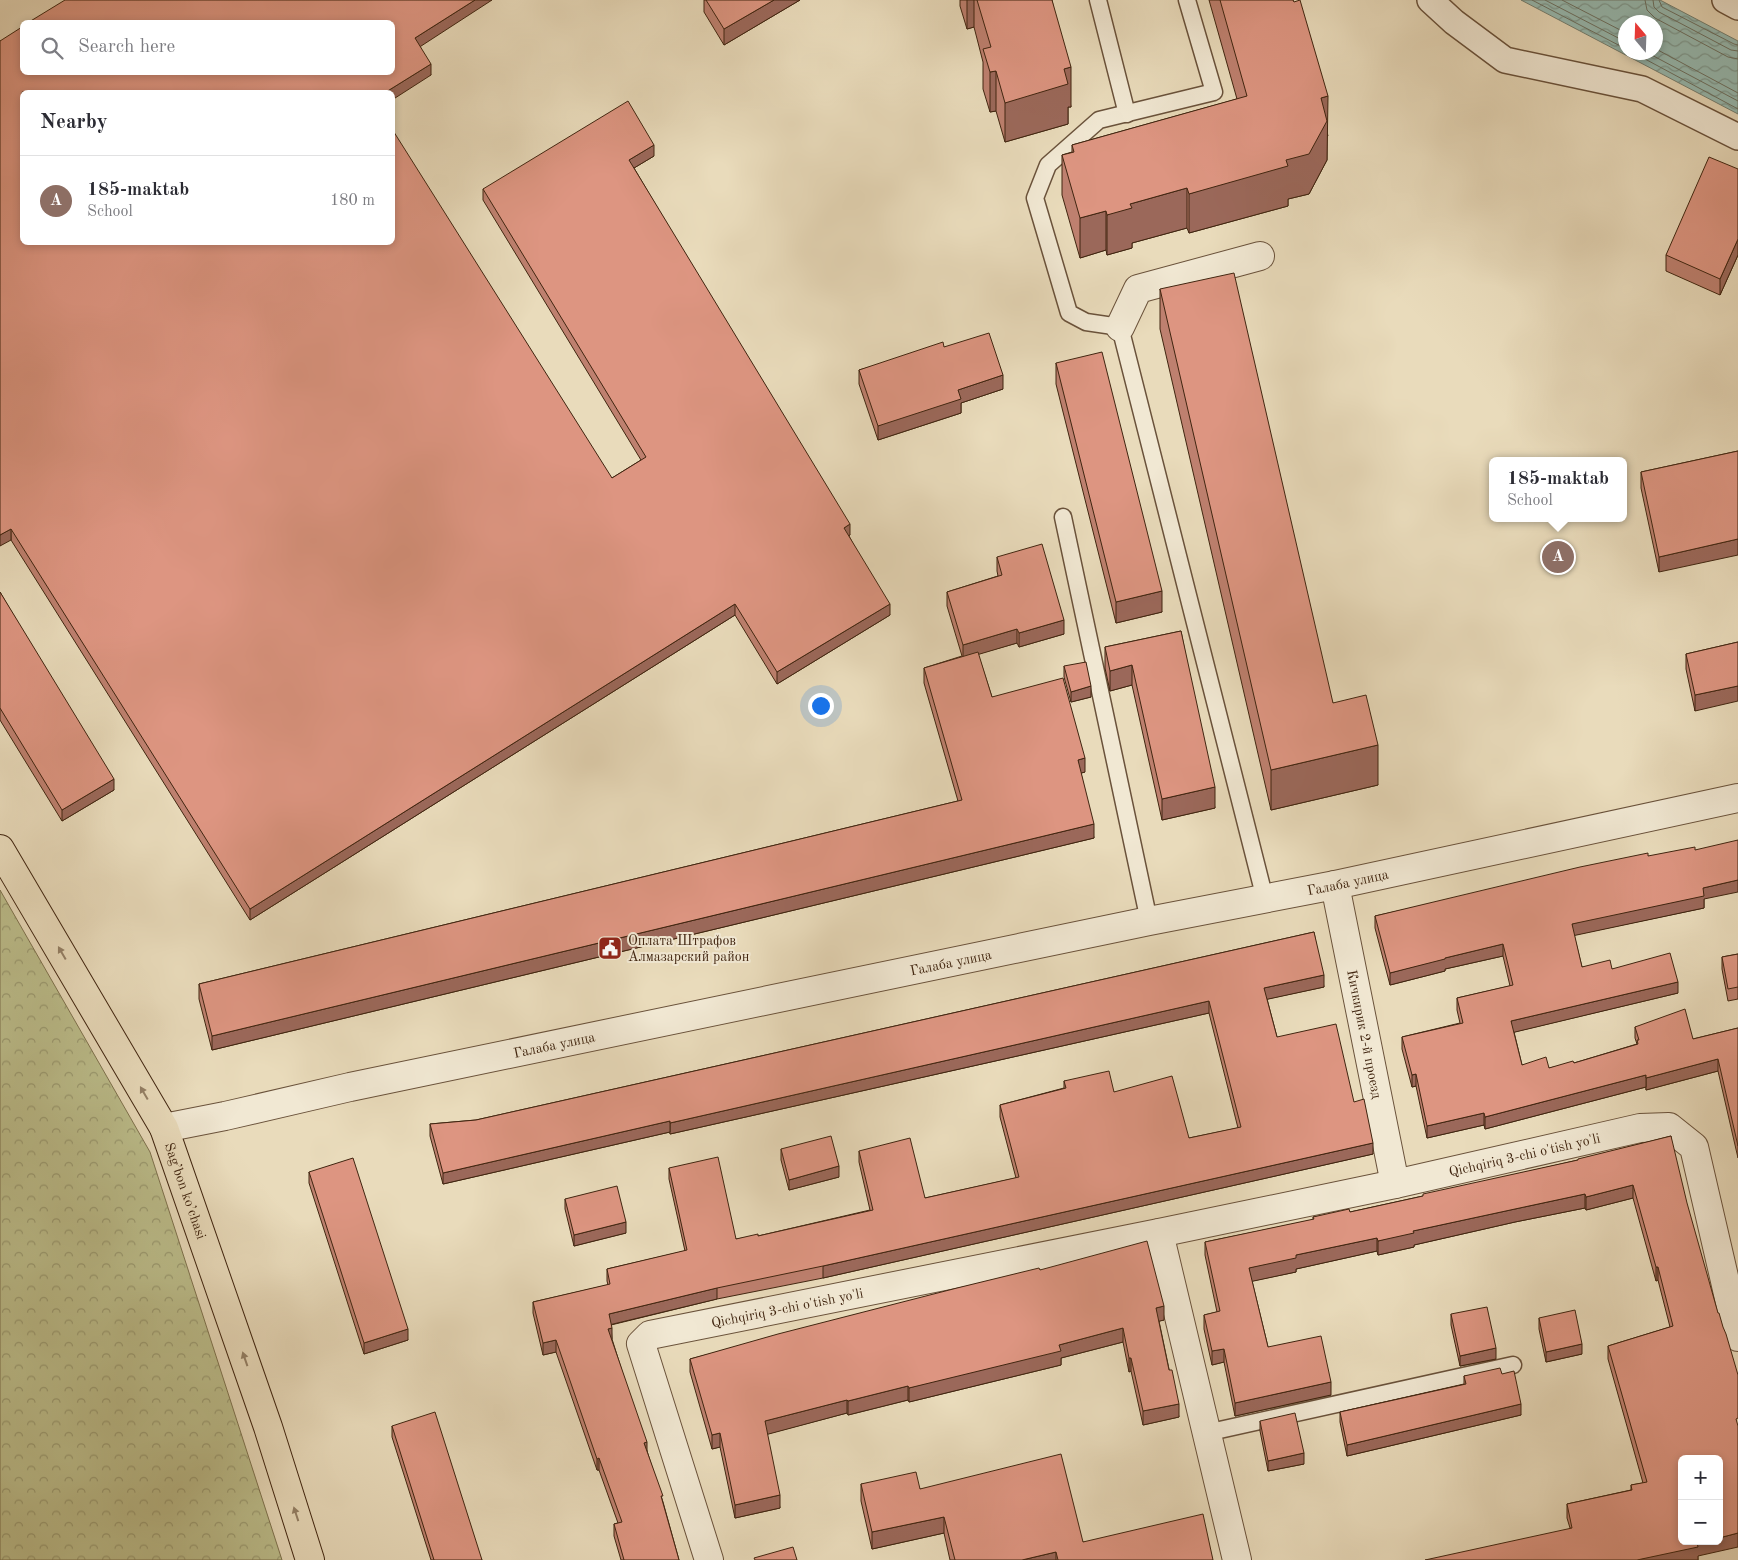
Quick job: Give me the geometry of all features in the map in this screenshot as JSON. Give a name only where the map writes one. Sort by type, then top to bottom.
[{"type":"main road","name":"Sag’bon ko’chasi","points":[[0,849],[164,1128],[268,1427],[310,1560]]},
{"type":"street","points":[[1725,0],[1738,7]]},
{"type":"street","points":[[1435,2],[1454,22],[1505,60],[1642,89],[1738,137]]},
{"type":"street","points":[[1120,327],[1138,288],[1260,256]]},
{"type":"street","name":"Галаба улица","points":[[164,1128],[350,1087],[1149,921],[1335,885],[1738,798]]},
{"type":"street","name":"Кичкирик 2-й проезд","points":[[1335,885],[1395,1184]]},
{"type":"street","name":"Qichqiriq 3-chi o'tish yo'li","points":[[709,1560],[641,1344],[650,1335],[1395,1184],[1640,1128],[1668,1127],[1694,1147],[1738,1337]]},
{"type":"street","points":[[1159,1233],[1237,1560]]},
{"type":"lane","points":[[1098,0],[1127,114]]},
{"type":"lane","points":[[1187,0],[1214,92],[1099,120],[1048,165],[1036,198],[1069,313],[1086,322],[1120,327],[1265,899]]},
{"type":"lane","points":[[1063,517],[1149,921]]},
{"type":"lane","points":[[1206,1433],[1513,1365]]},
{"type":"green space","points":[[0,890],[150,1152],[282,1560],[0,1560]]},
{"type":"water","points":[[1521,0],[1660,0],[1738,41],[1738,114],[1635,60],[1663,60],[1663,15],[1618,15],[1618,51]]},
{"type":"building","points":[[65,0],[475,0],[415,38],[431,64],[389,90],[20,90],[20,245],[395,245],[395,134],[612,478],[646,457],[483,189],[628,101],[654,145],[629,160],[850,524],[844,528],[890,604],[777,672],[735,604],[250,909],[11,529],[0,535],[0,41],[20,28],[20,75],[395,75],[395,20],[32,20]]},
{"type":"building","points":[[706,0],[774,0],[724,29]]},
{"type":"building","points":[[977,0],[1052,0],[1071,67],[1064,69],[1068,84],[1005,103],[996,71],[990,72],[983,49],[991,47]]},
{"type":"building","points":[[1220,0],[1293,0],[1294,2],[1300,0],[1328,96],[1321,98],[1327,121],[1309,154],[1286,160],[1288,166],[1189,194],[1187,188],[1130,204],[1132,208],[1107,215],[1106,211],[1080,218],[1062,155],[1074,152],[1072,145],[1247,96]]},
{"type":"building","points":[[1709,157],[1738,169],[1738,239],[1720,279],[1666,255]]},
{"type":"building","points":[[1234,273],[1333,703],[1366,695],[1378,745],[1271,770],[1160,289]]},
{"type":"building","points":[[989,333],[1003,375],[958,390],[961,399],[878,426],[859,370],[943,342],[944,347]]},
{"type":"building","points":[[1102,352],[1162,591],[1116,602],[1056,363]]},
{"type":"building","points":[[1738,451],[1738,539],[1659,557],[1641,472]]},
{"type":"building","points":[[1042,544],[1064,620],[1019,633],[1017,629],[963,645],[947,592],[1002,575],[997,557]]},
{"type":"building","points":[[0,592],[114,779],[62,810],[0,708]]},
{"type":"building","points":[[1181,631],[1215,787],[1162,799],[1132,665],[1110,671],[1105,647]]},
{"type":"building","points":[[1738,642],[1738,686],[1695,695],[1686,654]]},
{"type":"building","points":[[978,652],[992,697],[1063,678],[1085,758],[1078,760],[1094,824],[212,1036],[199,984],[962,800],[924,668]]},
{"type":"building","points":[[1086,662],[1091,686],[1071,692],[1064,666]]},
{"type":"building","points":[[1738,840],[1738,880],[1703,888],[1704,896],[1572,924],[1582,967],[1610,960],[1612,969],[1670,953],[1678,982],[1511,1021],[1522,1065],[1546,1057],[1549,1068],[1573,1061],[1574,1063],[1638,1044],[1637,1040],[1639,1040],[1635,1027],[1685,1009],[1693,1039],[1738,1028],[1738,1146],[1718,1059],[1646,1078],[1646,1075],[1485,1117],[1484,1113],[1427,1126],[1416,1074],[1412,1075],[1402,1037],[1463,1023],[1457,998],[1513,985],[1503,944],[1390,973],[1375,916],[1580,867],[1648,853],[1648,856],[1695,847],[1695,850]]},
{"type":"building","points":[[1314,932],[1324,975],[1264,988],[1277,1037],[1336,1024],[1354,1102],[1364,1099],[1373,1143],[717,1288],[609,1314],[612,1328],[608,1329],[647,1442],[644,1443],[663,1496],[661,1496],[679,1560],[624,1560],[614,1524],[622,1522],[599,1458],[597,1459],[556,1340],[543,1343],[533,1302],[610,1284],[607,1269],[687,1250],[669,1168],[718,1157],[736,1239],[758,1234],[758,1236],[873,1210],[859,1151],[910,1138],[925,1198],[1019,1177],[1000,1105],[1066,1088],[1064,1081],[1109,1071],[1114,1092],[1172,1076],[1189,1138],[1241,1127],[1209,1001],[443,1173],[430,1124],[476,1120]]},
{"type":"building","points":[[1738,954],[1738,987],[1728,989],[1722,957]]},
{"type":"building","points":[[831,1136],[839,1166],[789,1180],[781,1149]]},
{"type":"building","points":[[1671,1136],[1687,1203],[1718,1313],[1738,1375],[1738,1418],[1736,1419],[1738,1426],[1738,1533],[1723,1537],[1723,1455],[1678,1455],[1678,1545],[1698,1545],[1698,1547],[1637,1560],[1425,1560],[1572,1528],[1567,1504],[1632,1490],[1631,1485],[1647,1482],[1608,1346],[1673,1326],[1658,1267],[1656,1267],[1633,1185],[1586,1197],[1585,1194],[1413,1231],[1414,1233],[1378,1241],[1377,1238],[1296,1255],[1296,1258],[1249,1268],[1268,1347],[1321,1336],[1331,1382],[1235,1403],[1224,1349],[1212,1351],[1204,1315],[1220,1311],[1205,1242],[1314,1219],[1313,1217],[1349,1209],[1350,1212],[1423,1196],[1423,1194]]},
{"type":"building","points":[[353,1158],[408,1329],[364,1343],[309,1172]]},
{"type":"building","points":[[617,1186],[626,1222],[574,1235],[565,1199]]},
{"type":"building","points":[[1147,1241],[1164,1306],[1156,1308],[1169,1370],[1172,1370],[1179,1404],[1143,1411],[1123,1328],[1059,1345],[1061,1351],[909,1388],[908,1386],[847,1400],[765,1421],[780,1495],[735,1505],[720,1433],[712,1435],[690,1359],[778,1334],[957,1288],[1039,1268],[1040,1270]]},
{"type":"building","points":[[1487,1307],[1496,1348],[1460,1356],[1451,1314]]},
{"type":"building","points":[[1575,1310],[1582,1344],[1546,1352],[1539,1318]]},
{"type":"building","points":[[1500,1368],[1502,1374],[1514,1371],[1521,1404],[1347,1445],[1340,1412],[1466,1384],[1464,1376]]},
{"type":"building","points":[[435,1412],[482,1560],[434,1560],[392,1426]]},
{"type":"building","points":[[1295,1413],[1304,1453],[1268,1461],[1260,1421]]},
{"type":"building","points":[[1061,1454],[1083,1542],[1203,1514],[1213,1560],[1058,1560],[1056,1552],[1022,1560],[955,1560],[944,1517],[872,1532],[861,1484],[916,1472],[920,1489]]},
{"type":"building","points":[[793,1547],[797,1560],[755,1560],[754,1558]]},
{"type":"place","name":"185-maktab","points":[[1558,557]]},
{"type":"place","name":"Оплата Штрафов Aлмазарский район","points":[[610,948]]}]
